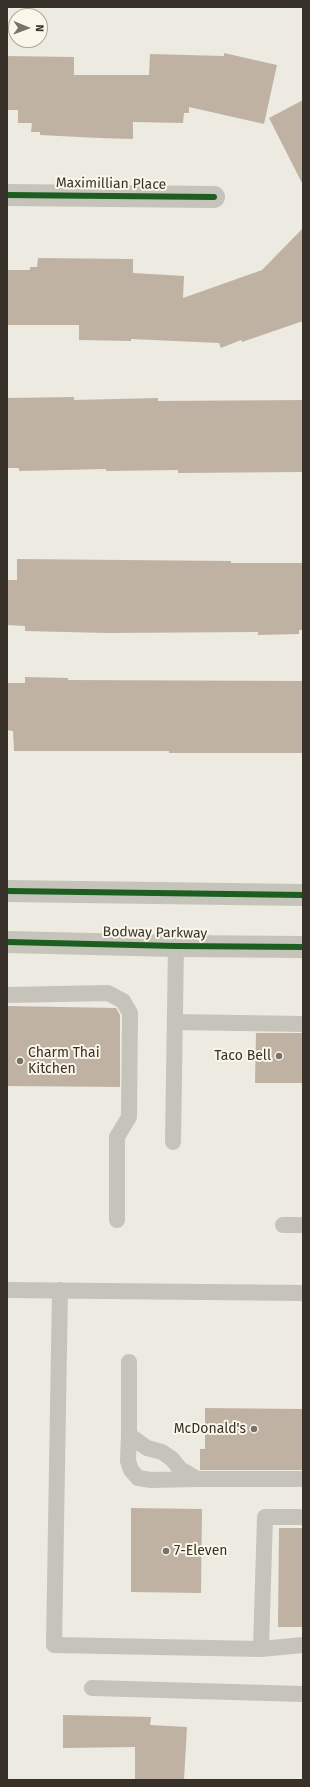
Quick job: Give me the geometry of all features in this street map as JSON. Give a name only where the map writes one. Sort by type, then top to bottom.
[{"type":"street","name":"Maximillian Place","points":[[7,195],[214,197]]},
{"type":"street","points":[[7,891],[303,895]]},
{"type":"street","name":"Bodway Parkway","points":[[7,942],[303,947]]},
{"type":"lane","points":[[173,1142],[176,946]]},
{"type":"lane","points":[[7,995],[108,994],[123,1001],[130,1013],[129,1117],[117,1137],[117,1220]]},
{"type":"lane","points":[[175,1022],[303,1024]]},
{"type":"lane","points":[[283,1225],[303,1225]]},
{"type":"lane","points":[[7,1290],[303,1293]]},
{"type":"lane","points":[[60,1290],[54,1645],[261,1649],[303,1645]]},
{"type":"lane","points":[[129,1362],[128,1461],[138,1478],[151,1480],[303,1479]]},
{"type":"lane","points":[[129,1435],[147,1448],[162,1452],[172,1459],[180,1469],[197,1479]]},
{"type":"lane","points":[[261,1649],[265,1517],[303,1517]]},
{"type":"lane","points":[[92,1688],[303,1694]]},
{"type":"building","points":[[224,53],[277,65],[264,124],[189,107],[189,113],[184,113],[183,123],[133,122],[133,139],[40,135],[40,132],[31,132],[32,123],[18,123],[18,110],[7,110],[7,56],[74,57],[74,75],[149,75],[150,54],[224,56]]},
{"type":"building","points":[[303,100],[303,185],[269,118]]},
{"type":"building","points":[[303,228],[303,321],[242,342],[241,340],[221,348],[219,343],[131,339],[131,341],[79,340],[79,325],[7,325],[7,270],[30,270],[30,267],[37,267],[38,258],[133,259],[133,273],[184,276],[183,298],[262,270]]},
{"type":"building","points":[[74,397],[74,400],[158,398],[158,401],[303,400],[303,472],[178,473],[178,470],[106,471],[106,469],[19,471],[19,468],[7,468],[7,398]]},
{"type":"building","points":[[17,559],[303,563],[303,630],[299,630],[299,634],[258,635],[258,632],[107,633],[25,631],[25,626],[7,625],[7,580],[17,580]]},
{"type":"building","points":[[25,677],[68,678],[68,680],[303,681],[303,753],[14,751],[13,731],[7,730],[7,683],[25,683]]},
{"type":"building","points":[[7,1006],[116,1008],[120,1015],[120,1087],[7,1086]]},
{"type":"building","name":"Taco Bell","points":[[256,1033],[303,1033],[303,1083],[255,1083]]},
{"type":"building","name":"McDonald's","points":[[205,1408],[303,1409],[303,1470],[200,1470],[200,1449],[205,1449]]},
{"type":"building","name":"7-Eleven","points":[[131,1508],[202,1509],[201,1593],[131,1592]]},
{"type":"building","points":[[279,1528],[303,1528],[303,1627],[278,1627]]},
{"type":"building","points":[[63,1715],[151,1717],[150,1725],[187,1727],[184,1780],[135,1780],[135,1747],[63,1748]]},
{"type":"cycle path","points":[[7,195],[214,197]]},
{"type":"cycle path","points":[[7,891],[303,895]]},
{"type":"cycle path","points":[[7,942],[303,947]]},
{"type":"place","name":"Taco Bell","points":[[279,1056]]},
{"type":"place","name":"Charm Thai Kitchen","points":[[20,1061]]},
{"type":"place","name":"McDonald's","points":[[254,1429]]},
{"type":"place","name":"7-Eleven","points":[[166,1551]]}]
